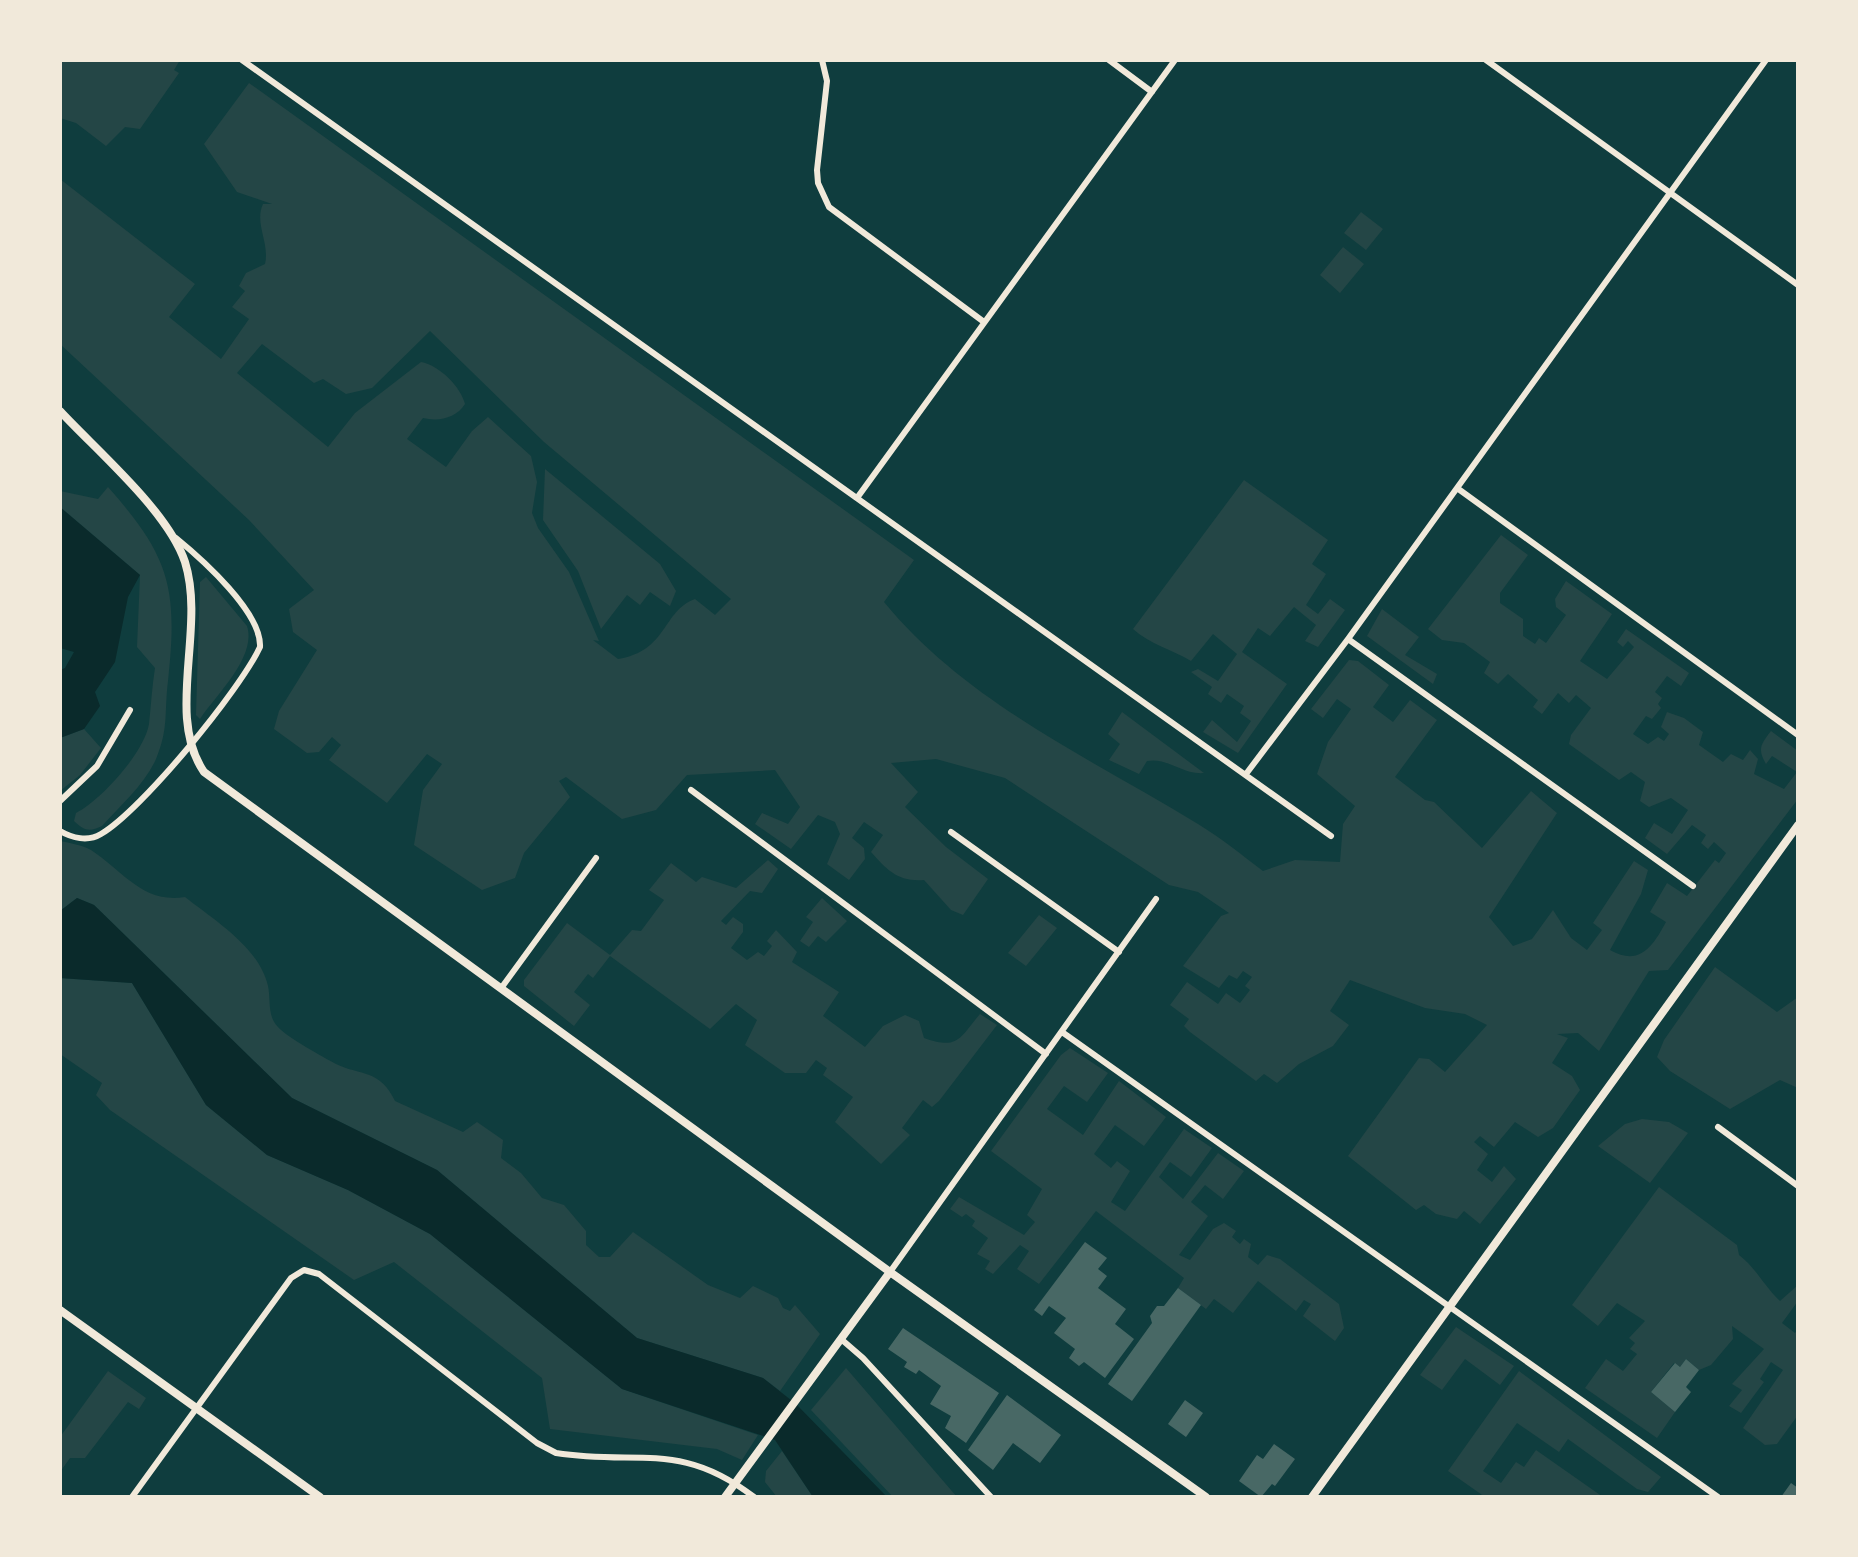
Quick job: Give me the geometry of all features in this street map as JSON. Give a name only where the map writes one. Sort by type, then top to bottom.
[{"type":"street","points":[[242,60],[1331,836]]},
{"type":"street","points":[[822,60],[827,81],[817,170],[818,183],[829,207],[984,322]]},
{"type":"street","points":[[1109,60],[1152,92]]},
{"type":"street","points":[[857,498],[1175,60]]},
{"type":"street","points":[[1486,60],[1798,285]]},
{"type":"street","points":[[1246,774],[1348,639],[1766,60]]},
{"type":"street","points":[[60,411],[174,536],[207,567],[257,624],[261,636],[255,658],[191,745],[100,835],[70,837],[60,831]]},
{"type":"street","points":[[1457,488],[1798,735]]},
{"type":"street","points":[[174,536],[190,580],[194,616],[187,718],[191,745],[196,760],[215,781],[890,1272],[1206,1497]]},
{"type":"street","points":[[1348,639],[1693,886]]},
{"type":"street","points":[[60,801],[97,766],[130,710]]},
{"type":"street","points":[[691,790],[1046,1054]]},
{"type":"street","points":[[1312,1497],[1798,825]]},
{"type":"street","points":[[951,832],[1119,952]]},
{"type":"street","points":[[502,987],[596,858]]},
{"type":"street","points":[[725,1497],[1156,899]]},
{"type":"street","points":[[1062,1032],[1718,1497]]},
{"type":"street","points":[[1718,1127],[1798,1186]]},
{"type":"street","points":[[132,1497],[291,1278],[304,1270],[312,1271],[556,1453],[683,1460],[706,1466],[754,1497]]},
{"type":"street","points":[[60,1310],[320,1497]]},
{"type":"street","points":[[841,1339],[863,1358],[991,1497]]},
{"type":"shaded area","points":[[60,60],[180,60],[174,70],[179,73],[140,129],[125,127],[106,146],[76,123],[60,118]]},
{"type":"shaded area","points":[[249,83],[914,560],[884,602],[917,638],[953,670],[1032,726],[1198,824],[1263,871],[1295,860],[1340,862],[1343,824],[1355,806],[1317,774],[1328,742],[1351,709],[1337,699],[1323,718],[1311,709],[1349,660],[1358,661],[1389,685],[1373,707],[1393,722],[1410,700],[1437,720],[1395,777],[1425,800],[1434,802],[1482,848],[1531,791],[1557,813],[1489,917],[1513,946],[1532,939],[1553,910],[1571,938],[1587,950],[1602,930],[1593,923],[1634,861],[1648,870],[1641,894],[1610,950],[1620,955],[1637,955],[1650,946],[1666,922],[1650,912],[1667,883],[1687,896],[1715,860],[1719,863],[1726,853],[1714,842],[1708,849],[1701,843],[1706,835],[1692,825],[1667,854],[1645,838],[1654,823],[1672,834],[1688,810],[1671,798],[1649,807],[1640,801],[1645,782],[1631,772],[1619,780],[1569,744],[1571,735],[1591,708],[1576,695],[1569,703],[1558,693],[1542,714],[1533,707],[1538,700],[1508,674],[1498,684],[1484,673],[1490,662],[1464,643],[1442,640],[1428,629],[1501,535],[1528,555],[1500,593],[1500,603],[1523,619],[1523,636],[1535,644],[1539,638],[1546,643],[1566,615],[1556,607],[1555,599],[1566,581],[1612,614],[1580,661],[1607,679],[1634,647],[1628,641],[1623,647],[1617,642],[1626,629],[1689,673],[1681,686],[1667,676],[1655,692],[1662,698],[1658,704],[1661,708],[1652,719],[1646,716],[1633,734],[1648,744],[1658,737],[1664,741],[1669,734],[1661,727],[1667,712],[1684,718],[1703,732],[1699,745],[1723,762],[1731,754],[1743,760],[1750,750],[1758,759],[1754,774],[1784,789],[1797,772],[1772,756],[1766,764],[1761,747],[1771,731],[1798,751],[1798,799],[1668,970],[1649,971],[1599,1051],[1578,1033],[1557,1034],[1568,1038],[1552,1063],[1572,1076],[1580,1090],[1553,1128],[1538,1137],[1515,1122],[1494,1147],[1480,1136],[1474,1142],[1488,1154],[1477,1170],[1492,1182],[1504,1166],[1516,1179],[1480,1224],[1464,1211],[1457,1219],[1436,1214],[1424,1205],[1416,1210],[1348,1156],[1419,1058],[1429,1059],[1445,1072],[1487,1025],[1465,1014],[1425,1008],[1350,980],[1330,1011],[1349,1025],[1333,1046],[1299,1064],[1277,1083],[1264,1074],[1256,1081],[1190,1032],[1184,1026],[1189,1019],[1170,1005],[1187,982],[1218,1004],[1226,993],[1240,1003],[1250,990],[1245,986],[1252,977],[1243,971],[1237,979],[1229,975],[1219,988],[1183,966],[1221,916],[1229,913],[1198,892],[1169,885],[1005,778],[936,759],[891,763],[918,792],[905,807],[946,847],[988,879],[963,915],[951,910],[924,880],[900,877],[882,864],[871,852],[883,835],[864,822],[852,838],[864,848],[865,859],[849,880],[827,864],[840,834],[835,822],[818,815],[791,849],[755,824],[762,813],[788,824],[800,807],[775,770],[687,775],[656,810],[622,819],[566,777],[559,781],[570,797],[524,853],[515,878],[482,890],[414,845],[423,790],[442,764],[427,754],[387,803],[329,760],[341,745],[332,737],[319,752],[307,753],[274,729],[279,711],[317,650],[293,632],[289,609],[314,590],[249,520],[60,344],[60,179],[195,284],[169,317],[221,359],[249,319],[232,307],[245,291],[239,286],[246,273],[265,264],[266,248],[260,218],[263,204],[272,204],[237,192],[204,144]],"holes":[[[430,331],[544,442],[731,599],[715,615],[695,599],[676,612],[656,640],[646,648],[618,659],[593,640],[599,641],[569,572],[538,528],[532,513],[537,482],[531,456],[488,417],[472,431],[446,467],[407,439],[423,418],[447,418],[465,404],[459,391],[442,372],[421,362],[355,413],[328,447],[237,373],[262,344],[314,383],[323,379],[346,394],[372,388]]]},
{"type":"shaded area","points":[[1361,212],[1383,229],[1366,250],[1344,233]]},
{"type":"shaded area","points":[[1343,247],[1364,264],[1340,293],[1320,275]]},
{"type":"shaded area","points":[[545,469],[660,564],[676,591],[670,606],[650,592],[640,605],[627,595],[601,629],[578,571],[543,520]]},
{"type":"shaded area","points":[[1244,480],[1328,540],[1312,564],[1326,574],[1306,605],[1318,614],[1330,599],[1345,610],[1318,647],[1305,641],[1316,625],[1294,607],[1270,636],[1258,628],[1242,652],[1287,684],[1238,753],[1203,732],[1212,720],[1237,742],[1251,721],[1240,713],[1244,706],[1227,694],[1221,703],[1208,694],[1212,687],[1191,672],[1198,669],[1218,681],[1237,654],[1213,634],[1191,661],[1133,629]]},
{"type":"shaded area","points":[[108,487],[145,534],[165,575],[172,621],[171,649],[164,729],[156,759],[124,803],[102,826],[91,830],[74,821],[76,813],[109,787],[139,748],[149,724],[155,668],[137,647],[140,575],[60,507],[60,491],[98,499]]},
{"type":"shaded area","points":[[60,507],[140,575],[128,597],[115,662],[95,692],[100,706],[84,729],[60,738],[60,670],[65,668],[74,652],[60,648]]},
{"type":"shaded area","points":[[206,577],[247,626],[249,638],[241,663],[200,719],[196,715],[200,582]]},
{"type":"shaded area","points":[[1382,609],[1419,637],[1405,655],[1437,674],[1433,684],[1367,636]]},
{"type":"shaded area","points":[[1122,712],[1204,773],[1155,760],[1147,761],[1139,774],[1109,760],[1120,744],[1108,734]]},
{"type":"shaded area","points":[[84,729],[101,748],[80,775],[60,791],[60,738]]},
{"type":"shaded area","points":[[60,841],[91,850],[145,891],[170,898],[185,897],[222,925],[245,947],[263,972],[272,1018],[289,1036],[336,1064],[376,1078],[395,1101],[463,1132],[477,1122],[503,1140],[501,1158],[521,1173],[542,1198],[564,1205],[586,1231],[586,1245],[599,1257],[610,1257],[633,1232],[708,1285],[740,1298],[753,1286],[778,1298],[783,1308],[790,1311],[795,1305],[820,1334],[780,1391],[763,1378],[637,1338],[437,1170],[292,1098],[94,905],[77,898],[60,911]]},
{"type":"shaded area","points":[[768,860],[778,869],[762,893],[750,891],[721,921],[726,925],[733,917],[743,924],[743,932],[731,948],[747,960],[758,952],[764,956],[772,946],[767,941],[776,930],[797,952],[792,962],[839,992],[823,1016],[865,1047],[883,1026],[905,1015],[919,1021],[924,1038],[944,1043],[962,1036],[980,1014],[997,1025],[939,1101],[932,1107],[923,1100],[902,1128],[910,1135],[881,1164],[835,1122],[853,1097],[823,1075],[827,1068],[816,1060],[806,1073],[785,1073],[745,1045],[757,1020],[736,1004],[710,1029],[610,956],[593,978],[588,974],[574,992],[590,1005],[574,1026],[524,986],[524,980],[567,923],[610,955],[632,930],[641,931],[664,900],[649,890],[671,863],[696,882],[702,877],[736,888]]},
{"type":"shaded area","points":[[77,898],[94,905],[292,1098],[437,1170],[637,1338],[763,1378],[796,1404],[887,1497],[813,1497],[775,1440],[622,1389],[430,1234],[348,1190],[267,1155],[206,1105],[132,983],[60,978],[60,911]]},
{"type":"shaded area","points":[[822,898],[847,921],[826,942],[818,936],[809,947],[800,941],[813,922],[806,917]]},
{"type":"shaded area","points":[[1039,915],[1057,928],[1026,966],[1008,953]]},
{"type":"shaded area","points":[[1715,967],[1777,1012],[1798,997],[1798,1088],[1780,1080],[1730,1109],[1670,1071],[1657,1057],[1664,1040]]},
{"type":"shaded area","points":[[60,978],[132,983],[206,1105],[267,1155],[348,1190],[430,1234],[622,1389],[758,1435],[742,1460],[717,1449],[550,1429],[542,1378],[394,1262],[354,1280],[110,1110],[96,1095],[102,1083],[60,1054]]},
{"type":"shaded area","points":[[1070,1048],[1108,1073],[1087,1102],[1064,1086],[1047,1109],[1083,1135],[1119,1081],[1166,1117],[1144,1146],[1115,1125],[1094,1154],[1111,1168],[1117,1161],[1130,1171],[1111,1202],[1125,1211],[1184,1129],[1212,1148],[1191,1177],[1170,1162],[1159,1177],[1183,1199],[1218,1153],[1244,1171],[1223,1199],[1205,1185],[1191,1202],[1208,1216],[1179,1255],[1190,1260],[1213,1229],[1224,1223],[1236,1231],[1232,1237],[1240,1244],[1244,1239],[1251,1244],[1248,1257],[1258,1265],[1267,1255],[1280,1259],[1339,1304],[1344,1328],[1335,1341],[1303,1316],[1311,1304],[1304,1300],[1296,1311],[1258,1281],[1233,1313],[1214,1299],[1206,1309],[1178,1288],[1184,1278],[1096,1211],[1039,1284],[1017,1269],[1029,1251],[1020,1245],[993,1274],[985,1269],[990,1261],[977,1254],[988,1238],[972,1226],[975,1221],[966,1214],[962,1217],[950,1209],[959,1197],[1024,1235],[1035,1222],[1027,1215],[1042,1189],[991,1151],[1061,1055]]},
{"type":"shaded area","points":[[1642,1119],[1669,1122],[1688,1133],[1650,1183],[1598,1146],[1625,1124]]},
{"type":"shaded area","points":[[1659,1187],[1737,1245],[1739,1255],[1780,1301],[1798,1285],[1798,1301],[1782,1323],[1795,1333],[1798,1329],[1798,1415],[1777,1444],[1765,1445],[1743,1428],[1783,1370],[1771,1362],[1760,1379],[1764,1382],[1741,1413],[1729,1406],[1742,1390],[1732,1384],[1764,1349],[1732,1326],[1733,1339],[1711,1365],[1699,1370],[1686,1359],[1680,1367],[1674,1363],[1651,1392],[1675,1412],[1657,1438],[1585,1388],[1606,1359],[1623,1371],[1637,1354],[1630,1349],[1635,1343],[1629,1338],[1645,1321],[1617,1303],[1598,1326],[1572,1305]]},
{"type":"shaded area","points":[[1456,1327],[1514,1366],[1500,1385],[1465,1359],[1442,1390],[1420,1375]]},
{"type":"shaded area","points":[[846,1368],[957,1497],[893,1497],[811,1410]]},
{"type":"shaded area","points":[[108,1371],[146,1398],[139,1409],[128,1402],[85,1458],[70,1458],[60,1472],[60,1437]]},
{"type":"shaded area","points":[[1519,1371],[1661,1477],[1648,1492],[1637,1489],[1568,1439],[1559,1452],[1517,1423],[1483,1471],[1501,1483],[1516,1462],[1524,1467],[1536,1450],[1603,1497],[1485,1497],[1448,1471]]},
{"type":"shaded area","points":[[782,1451],[813,1497],[777,1497],[765,1482],[766,1471]]},
{"type":"building","points":[[1085,1242],[1107,1258],[1098,1269],[1107,1276],[1098,1288],[1126,1309],[1115,1324],[1134,1339],[1105,1378],[1084,1362],[1079,1366],[1069,1358],[1075,1349],[1054,1333],[1066,1318],[1049,1306],[1042,1316],[1034,1310]]},
{"type":"building","points":[[1178,1288],[1201,1305],[1132,1401],[1108,1384],[1152,1323],[1150,1316],[1157,1306],[1164,1306]]},
{"type":"building","points":[[903,1328],[999,1393],[966,1443],[945,1428],[951,1416],[930,1404],[941,1386],[919,1370],[916,1374],[904,1367],[907,1362],[888,1349]]},
{"type":"building","points":[[1686,1359],[1699,1370],[1686,1387],[1691,1392],[1675,1412],[1651,1392],[1675,1363],[1680,1367]]},
{"type":"building","points":[[1007,1395],[1061,1435],[1040,1463],[1013,1443],[993,1470],[968,1450]]},
{"type":"building","points":[[1185,1400],[1203,1413],[1186,1437],[1168,1424]]},
{"type":"building","points":[[1274,1444],[1295,1459],[1275,1486],[1272,1484],[1261,1497],[1239,1481],[1257,1455],[1263,1459]]},
{"type":"building","points":[[1791,1483],[1798,1488],[1798,1497],[1781,1497]]}]
